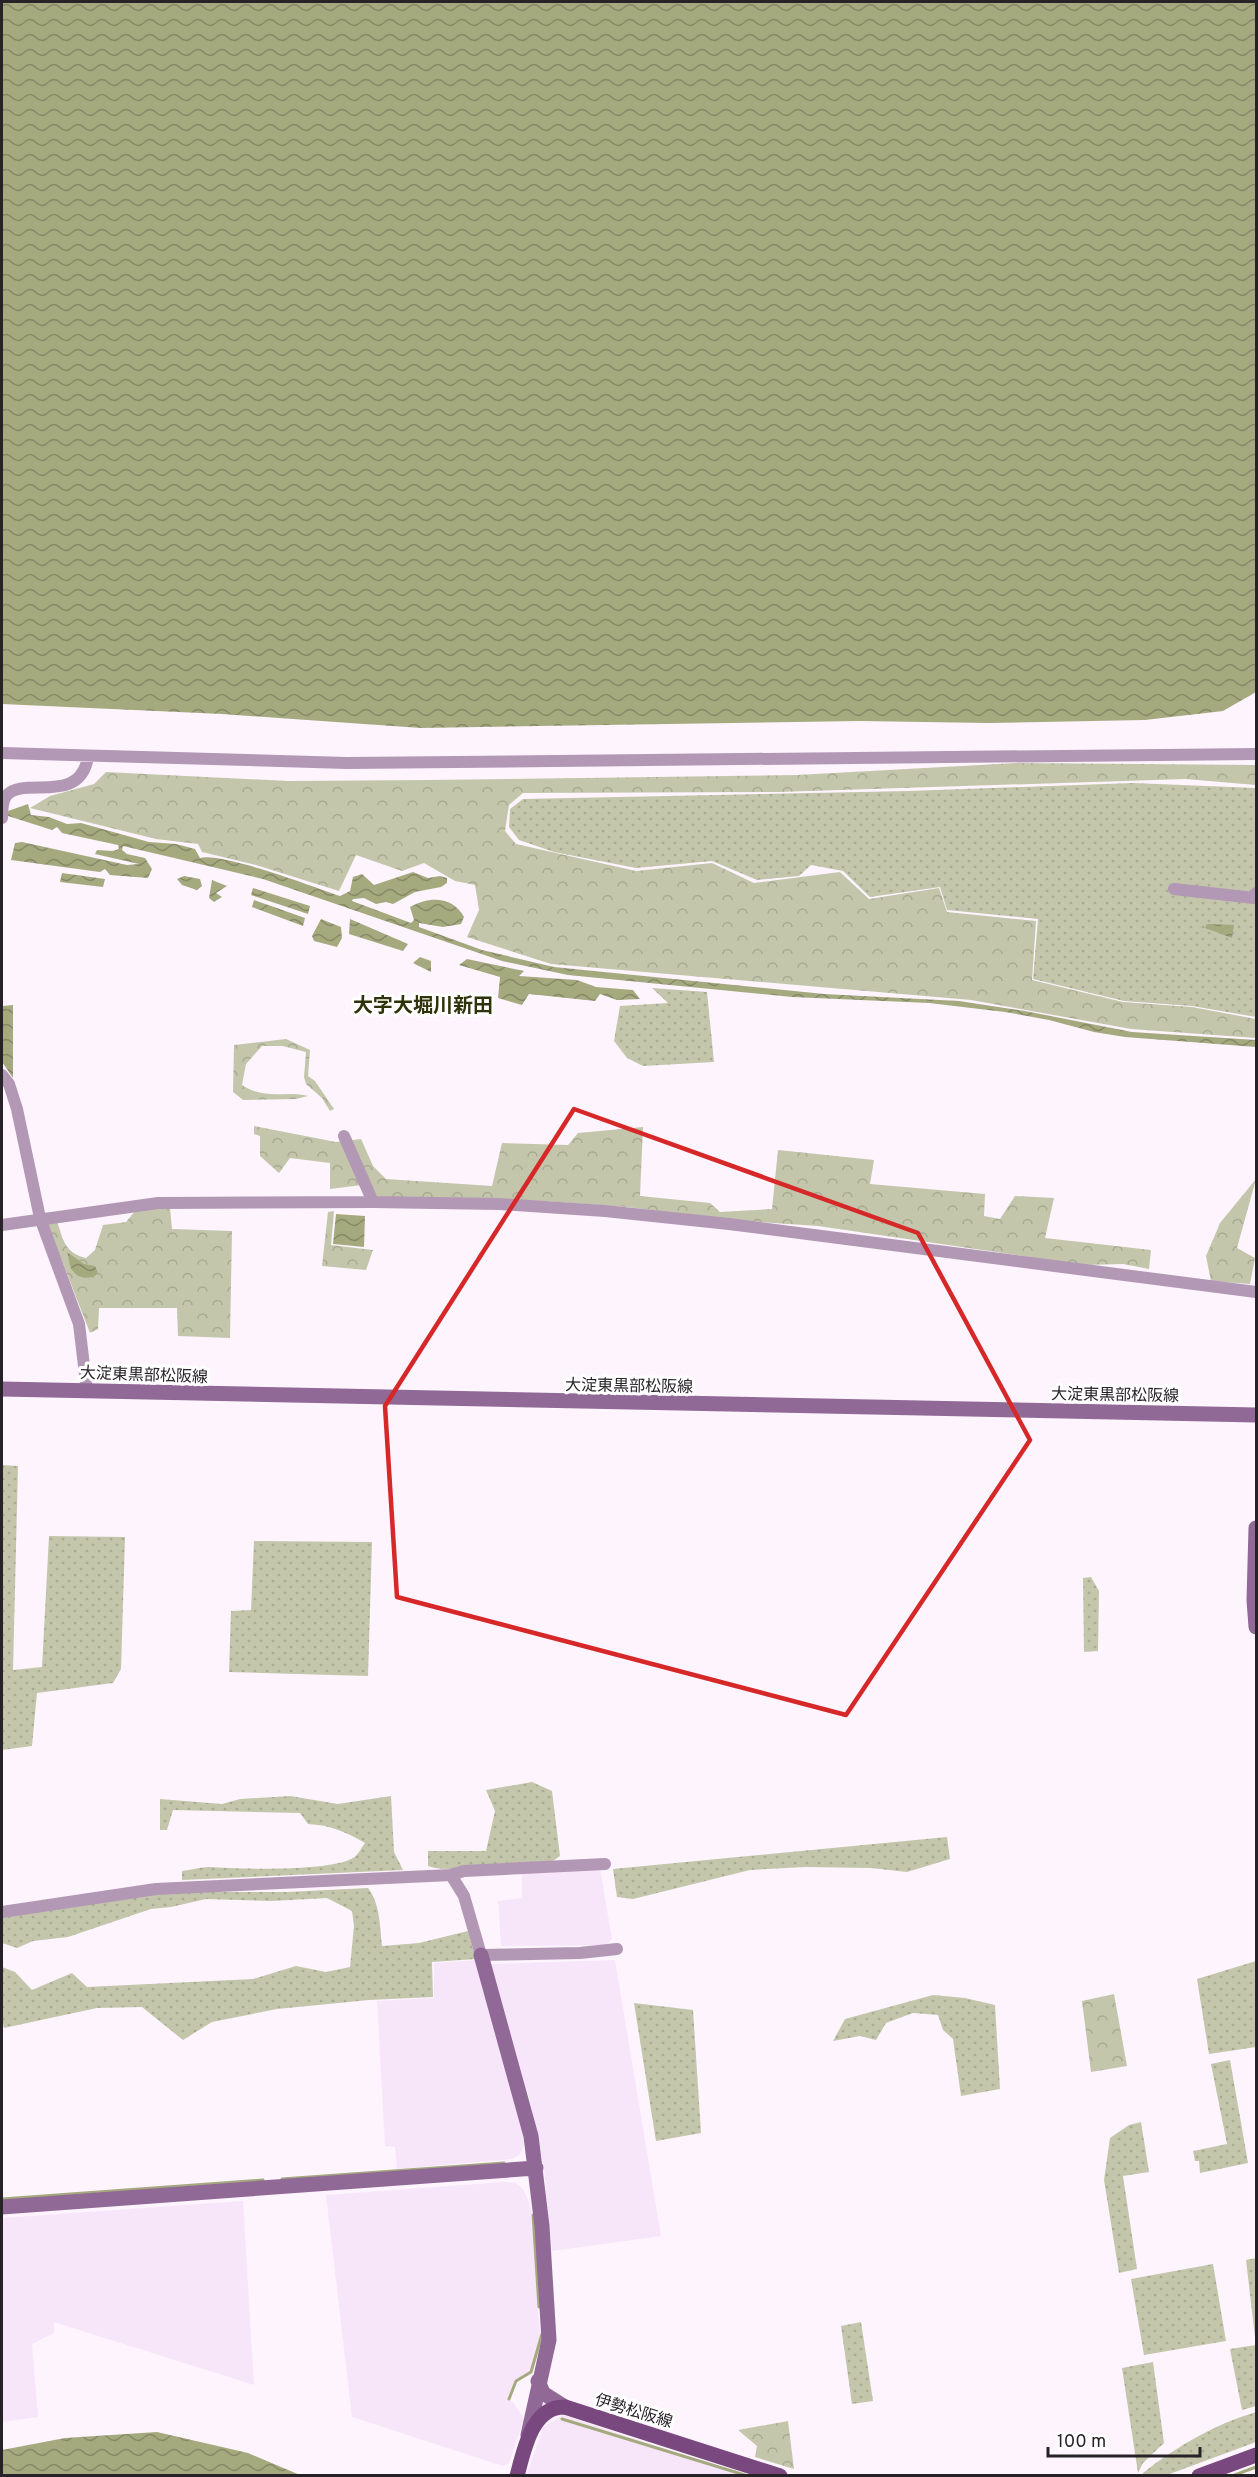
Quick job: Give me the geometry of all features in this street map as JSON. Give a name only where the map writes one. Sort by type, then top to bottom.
[{"type":"main road","name":"大淀東黒部松阪線","points":[[2,1389],[1257,1414]]},
{"type":"main road","points":[[1257,1528],[1254,1600],[1257,1627]]},
{"type":"main road","points":[[481,1955],[531,2136],[536,2168],[549,2340],[517,2475]]},
{"type":"main road","points":[[2,2207],[536,2168]]},
{"type":"main road","points":[[538,2381],[543,2393],[565,2407]]},
{"type":"main road","points":[[524,2452],[537,2422],[545,2412],[555,2406],[565,2407]]},
{"type":"main road","name":"伊勢松阪線","points":[[565,2407],[780,2475]]},
{"type":"main road","points":[[1199,2475],[1257,2455]]},
{"type":"street","points":[[2,753],[347,763],[1257,754]]},
{"type":"street","points":[[2,818],[3,802],[11,792],[20,789],[63,786],[82,772],[87,766],[88,757]]},
{"type":"street","points":[[1174,889],[1254,898],[1257,893]]},
{"type":"street","points":[[2,1075],[9,1084],[17,1109],[40,1218],[79,1324],[87,1390]]},
{"type":"street","points":[[344,1136],[373,1202]]},
{"type":"street","points":[[2,1225],[158,1203],[499,1204],[605,1211],[790,1232],[1257,1292]]},
{"type":"street","points":[[2,1912],[156,1889],[451,1875],[464,1871],[605,1864]]},
{"type":"street","points":[[451,1875],[464,1896],[481,1955],[580,1953],[617,1949]]},
{"type":"highlighted area","points":[[574,1109],[918,1233],[1030,1440],[846,1715],[397,1597],[385,1406]]},
{"type":"shaded area","points":[[600,1868],[612,1939],[606,1945],[501,1946],[498,1901],[522,1898],[522,1873]]},
{"type":"shaded area","points":[[477,1960],[525,2137],[524,2145],[520,2154],[512,2159],[397,2169],[395,2147],[385,2146],[377,2001],[434,1998],[434,1963]]},
{"type":"shaded area","points":[[615,1960],[661,2236],[552,2251],[544,2168],[531,2105],[491,1964]]},
{"type":"shaded area","points":[[516,2183],[523,2189],[530,2204],[540,2337],[530,2370],[515,2380],[507,2399],[513,2402],[524,2419],[509,2463],[503,2466],[352,2417],[326,2195]]},
{"type":"shaded area","points":[[243,2201],[254,2385],[54,2322],[54,2333],[32,2344],[38,2417],[2,2422],[2,2218]]},
{"type":"shaded area","points":[[563,2415],[744,2475],[527,2474],[543,2427]]},
{"type":"green space","points":[[1016,763],[1256,765],[1256,785],[1185,779],[778,792],[523,793],[509,805],[505,831],[516,844],[636,871],[712,863],[754,883],[840,872],[869,899],[939,888],[947,912],[1036,921],[1032,980],[1123,1002],[1192,1007],[1256,1019],[1256,1038],[1131,1029],[971,1000],[551,964],[467,937],[479,910],[475,885],[455,881],[424,863],[402,871],[356,855],[339,891],[256,865],[202,852],[198,844],[156,839],[30,808],[50,796],[94,784],[106,772],[289,781],[431,780],[797,775]]},
{"type":"green space","points":[[1133,783],[1256,788],[1256,1017],[1192,1006],[1124,1001],[1033,979],[1038,919],[947,910],[940,887],[870,897],[843,871],[811,865],[799,876],[757,880],[712,861],[636,868],[554,852],[519,840],[509,827],[510,809],[523,799],[909,791]]},
{"type":"green space","points":[[652,988],[707,992],[714,1062],[643,1066],[627,1058],[614,1041],[620,1006],[668,1003]]},
{"type":"green space","points":[[286,1039],[310,1050],[308,1076],[315,1081],[334,1109],[330,1111],[322,1098],[306,1084],[304,1077],[306,1052],[283,1046],[262,1046],[246,1064],[242,1085],[259,1093],[308,1096],[296,1099],[243,1100],[233,1092],[234,1045]]},
{"type":"green space","points":[[254,1126],[336,1142],[361,1139],[373,1166],[386,1179],[492,1186],[502,1143],[568,1145],[578,1133],[643,1127],[640,1196],[710,1203],[720,1212],[772,1209],[778,1150],[874,1160],[870,1184],[985,1194],[984,1216],[1000,1219],[1015,1196],[1054,1198],[1045,1238],[1151,1250],[1149,1269],[1123,1264],[1084,1265],[818,1226],[731,1220],[627,1207],[543,1201],[378,1198],[370,1184],[330,1189],[330,1163],[290,1158],[279,1173],[260,1156],[260,1136],[254,1134]]},
{"type":"green space","points":[[1256,1179],[1237,1248],[1255,1258],[1250,1284],[1211,1281],[1206,1256],[1220,1223]]},
{"type":"green space","points":[[170,1208],[172,1229],[232,1231],[230,1338],[178,1336],[177,1308],[99,1308],[98,1329],[90,1333],[47,1222],[57,1221],[63,1240],[69,1249],[86,1258],[95,1250],[103,1225],[126,1222],[136,1210]]},
{"type":"green space","points":[[334,1211],[331,1245],[373,1250],[366,1270],[322,1266],[328,1212]]},
{"type":"green space","points":[[2,1465],[18,1466],[13,1670],[42,1667],[49,1536],[125,1537],[121,1669],[113,1683],[37,1693],[32,1746],[2,1750]]},
{"type":"green space","points":[[254,1541],[372,1542],[368,1676],[229,1672],[231,1611],[251,1610]]},
{"type":"green space","points":[[1091,1577],[1099,1591],[1098,1651],[1084,1652],[1083,1578]]},
{"type":"green space","points":[[532,1782],[552,1791],[560,1856],[550,1863],[468,1869],[428,1866],[428,1851],[486,1851],[495,1811],[486,1790]]},
{"type":"green space","points":[[290,1796],[338,1804],[391,1796],[394,1852],[403,1870],[182,1880],[182,1871],[202,1867],[305,1868],[341,1862],[357,1855],[365,1843],[338,1830],[308,1824],[300,1813],[173,1810],[167,1830],[160,1830],[160,1799],[222,1804],[240,1799]]},
{"type":"green space","points":[[947,1837],[950,1859],[907,1872],[871,1868],[805,1867],[750,1870],[633,1899],[617,1897],[613,1869]]},
{"type":"green space","points":[[368,1888],[377,1908],[382,1946],[419,1943],[468,1931],[476,1959],[432,1962],[433,1997],[369,2000],[277,2009],[212,2022],[183,2040],[142,2007],[97,2008],[4,2028],[2,1967],[15,1972],[32,1990],[72,1973],[87,1987],[253,1979],[296,1966],[326,1972],[350,1967],[354,1926],[352,1911],[327,1898],[271,1901],[206,1899],[151,1909],[68,1937],[33,1941],[17,1948],[2,1943],[2,1917],[160,1892],[287,1892]]},
{"type":"green space","points":[[1256,1961],[1256,2047],[1209,2054],[1197,1979]]},
{"type":"green space","points":[[1114,1994],[1127,2066],[1091,2072],[1082,2001]]},
{"type":"green space","points":[[933,1995],[965,1998],[995,2005],[1000,2089],[961,2096],[953,2039],[943,2030],[938,2015],[913,2013],[886,2023],[876,2040],[860,2036],[833,2041],[845,2019]]},
{"type":"green space","points":[[634,2003],[693,2010],[701,2133],[656,2141]]},
{"type":"green space","points":[[1230,2060],[1248,2163],[1200,2173],[1199,2161],[1195,2161],[1193,2151],[1227,2144],[1211,2064]]},
{"type":"green space","points":[[1141,2122],[1149,2172],[1123,2176],[1137,2269],[1119,2273],[1104,2180],[1110,2138],[1129,2125]]},
{"type":"green space","points":[[1256,2258],[1256,2336],[1255,2337],[1246,2260]]},
{"type":"green space","points":[[1213,2264],[1226,2341],[1144,2355],[1131,2279]]},
{"type":"green space","points":[[861,2322],[873,2401],[852,2404],[841,2326]]},
{"type":"green space","points":[[1256,2345],[1256,2406],[1242,2410],[1230,2349]]},
{"type":"green space","points":[[1153,2362],[1164,2443],[1143,2463],[1138,2473],[1122,2368]]},
{"type":"green space","points":[[1256,2412],[1256,2442],[1167,2475],[1143,2475],[1156,2463],[1197,2437]]},
{"type":"green space","points":[[788,2421],[794,2469],[755,2457],[757,2446],[738,2430]]},
{"type":"water","points":[[2,2],[1256,2],[1256,692],[1223,711],[1145,720],[989,723],[859,721],[421,728],[222,714],[2,704]]},
{"type":"water","points":[[28,804],[31,815],[49,817],[67,824],[81,823],[149,842],[176,844],[195,849],[200,858],[228,860],[247,865],[340,896],[350,891],[353,877],[362,874],[374,885],[413,872],[428,878],[440,876],[447,878],[447,883],[441,887],[415,892],[393,904],[386,902],[376,904],[364,898],[352,901],[411,923],[414,920],[410,907],[425,901],[447,902],[454,905],[464,917],[461,924],[443,927],[419,923],[419,927],[482,950],[554,967],[824,994],[959,1001],[1132,1032],[1256,1040],[1256,1047],[1125,1037],[1005,1012],[929,1003],[792,997],[568,975],[502,961],[263,879],[123,846],[122,850],[127,854],[145,858],[152,869],[148,878],[110,875],[105,869],[100,872],[11,860],[15,843],[22,842],[127,865],[139,864],[95,854],[97,850],[119,849],[118,845],[62,833],[57,827],[52,830],[8,816],[8,811]]},
{"type":"water","points":[[62,873],[105,879],[103,887],[60,882]]},
{"type":"water","points":[[184,876],[200,879],[202,886],[197,890],[182,885],[177,879]]},
{"type":"water","points":[[212,880],[227,886],[216,893],[222,897],[214,902],[209,898]]},
{"type":"water","points":[[253,888],[310,906],[308,914],[251,895]]},
{"type":"water","points":[[254,900],[305,918],[303,926],[252,907]]},
{"type":"water","points":[[321,919],[341,927],[342,938],[337,947],[314,941],[312,936]]},
{"type":"water","points":[[350,919],[408,944],[403,951],[349,934]]},
{"type":"water","points":[[1207,924],[1234,925],[1232,938],[1205,928]]},
{"type":"water","points":[[420,957],[431,961],[431,972],[413,963]]},
{"type":"water","points":[[467,959],[524,971],[519,976],[577,980],[596,987],[633,990],[640,999],[617,1000],[600,994],[595,1001],[529,994],[522,1005],[498,998],[500,977],[459,965]]},
{"type":"water","points":[[13,1005],[13,1078],[2,1062],[2,1010],[3,1006]]},
{"type":"water","points":[[336,1214],[365,1216],[364,1247],[333,1244]]},
{"type":"water","points":[[67,1252],[84,1264],[95,1266],[98,1273],[88,1278],[76,1275],[71,1268]]},
{"type":"water","points":[[157,2432],[248,2453],[300,2475],[2,2475],[2,2450],[65,2438]]},
{"type":"waterway","points":[[282,2179],[504,2163]]},
{"type":"waterway","points":[[2,2199],[263,2180]]},
{"type":"waterway","points":[[533,2215],[539,2307]]},
{"type":"waterway","points":[[509,2399],[516,2381],[531,2372],[542,2334]]},
{"type":"waterway","points":[[562,2419],[748,2476]]},
{"type":"waterway","points":[[1232,2476],[1256,2467]]},
{"type":"district","name":"大字大堀川新田","points":[[423,1005]]}]
